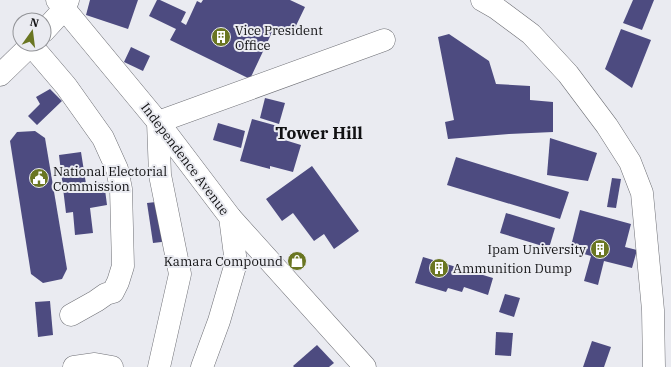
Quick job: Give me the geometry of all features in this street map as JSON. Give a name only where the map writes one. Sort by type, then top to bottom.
[{"type":"street","points":[[482,0],[496,8],[531,34],[568,74],[607,126],[630,162],[642,193],[653,310],[654,367]]},
{"type":"street","points":[[52,18],[63,3]]},
{"type":"street","name":"Independence Avenue","points":[[63,3],[158,122],[230,217],[236,263],[219,321],[202,367]]},
{"type":"street","points":[[159,367],[180,274],[160,175],[158,122],[384,40]]},
{"type":"street","points":[[0,75],[24,52]]},
{"type":"street","points":[[44,52],[103,138],[117,169],[121,189],[123,266],[118,282],[113,292],[106,294],[96,302],[71,316]]},
{"type":"street","points":[[230,217],[365,367]]},
{"type":"street","points":[[74,367],[94,364],[112,367]]},
{"type":"building","points":[[90,0],[138,0],[128,29],[86,15]]},
{"type":"building","name":"Vice President Office","points":[[157,0],[186,12],[181,22],[186,25],[197,1],[201,3],[203,0],[290,0],[305,7],[292,34],[275,26],[250,79],[170,40],[176,29],[149,16]]},
{"type":"building","points":[[633,0],[654,0],[642,30],[623,23]]},
{"type":"building","points":[[621,29],[651,40],[632,88],[605,69]]},
{"type":"building","points":[[449,34],[489,61],[496,84],[530,86],[530,100],[553,102],[553,132],[448,139],[445,122],[454,120],[438,37]]},
{"type":"building","points":[[131,47],[150,56],[143,71],[124,62]]},
{"type":"building","points":[[50,89],[62,101],[37,125],[28,116],[40,104],[36,97]]},
{"type":"building","points":[[265,98],[285,103],[279,124],[260,118]]},
{"type":"building","points":[[252,119],[281,127],[278,138],[301,145],[293,172],[270,166],[270,169],[240,161]]},
{"type":"building","points":[[218,123],[245,131],[241,148],[213,140]]},
{"type":"building","points":[[35,131],[45,138],[67,269],[62,279],[43,283],[31,274],[10,141],[17,132]]},
{"type":"building","points":[[550,138],[597,153],[588,181],[547,175]]},
{"type":"building","points":[[81,152],[86,184],[104,182],[107,205],[90,208],[93,233],[75,235],[73,212],[66,213],[59,155]]},
{"type":"building","points":[[456,157],[569,192],[560,219],[447,185]]},
{"type":"building","points":[[312,166],[359,231],[334,249],[324,234],[314,241],[293,213],[282,221],[266,199]]},
{"type":"building","points":[[612,178],[621,179],[616,208],[607,207]]},
{"type":"building","points":[[165,201],[170,241],[153,243],[147,203]]},
{"type":"building","name":"Ipam University","points":[[580,210],[631,224],[625,247],[637,250],[632,268],[604,261],[598,285],[584,281],[591,256],[570,250]]},
{"type":"building","points":[[506,213],[555,228],[549,248],[500,233]]},
{"type":"building","name":"Ammunition Dump","points":[[423,257],[493,278],[488,295],[464,287],[462,292],[448,288],[446,292],[415,283]]},
{"type":"building","points":[[505,294],[520,298],[514,317],[499,312]]},
{"type":"building","points":[[50,301],[53,335],[38,337],[35,302]]},
{"type":"building","points":[[496,332],[513,333],[511,356],[495,355]]},
{"type":"building","points":[[592,341],[611,347],[604,367],[583,367]]},
{"type":"building","points":[[317,345],[334,363],[329,367],[293,366]]},
{"type":"place","name":"Vice President Office","points":[[221,37]]},
{"type":"place","name":"National Electorial Commission","points":[[39,178]]},
{"type":"place","name":"Ipam University","points":[[600,249]]},
{"type":"place","name":"Kamara Compound","points":[[297,261]]},
{"type":"place","name":"Ammunition Dump","points":[[439,268]]},
{"type":"district","name":"Tower Hill","points":[[319,133]]}]
